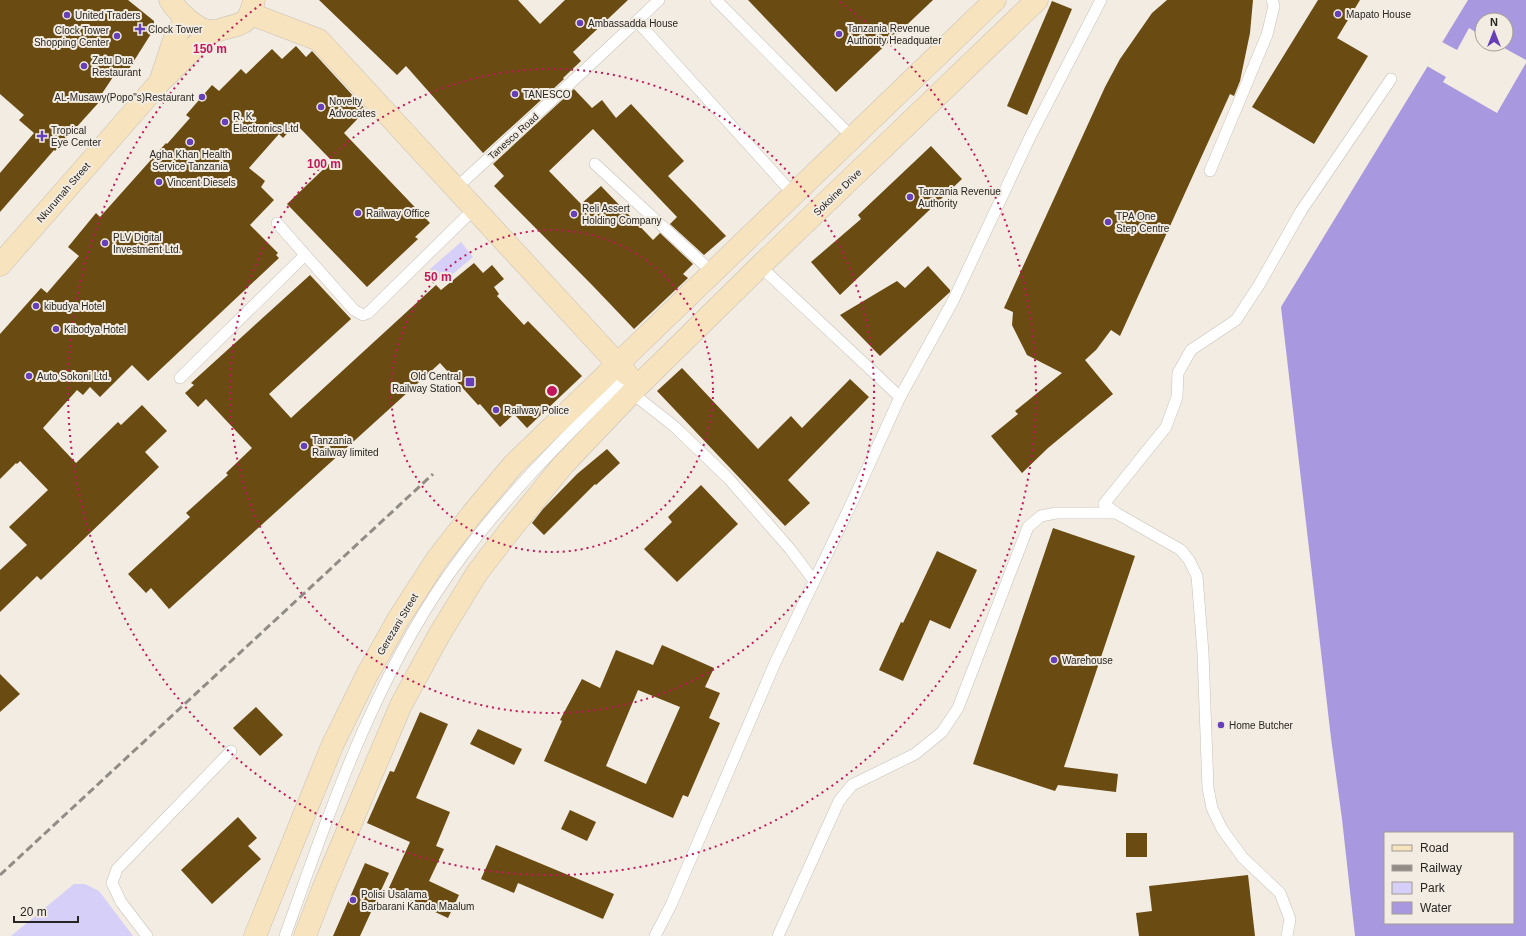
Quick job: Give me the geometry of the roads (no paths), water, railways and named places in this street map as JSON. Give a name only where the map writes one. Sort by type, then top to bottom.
[{"type":"main road","points":[[170,0],[174,6],[196,26],[211,32]]},
{"type":"main road","points":[[305,936],[323,889],[401,705],[439,635],[477,573],[506,534],[563,465],[712,272],[995,0]]},
{"type":"main road","name":"Sokoine Drive","points":[[628,379],[760,266],[1037,0]]},
{"type":"main road","points":[[160,82],[211,32],[243,24],[253,7],[319,40],[628,379]]},
{"type":"main road","name":"Nkurumah Street","points":[[0,265],[160,82],[174,40],[186,18]]},
{"type":"main road","name":"Gerezani Street","points":[[255,936],[332,746],[367,675],[399,618],[437,559],[513,465],[628,379]]},
{"type":"lane","name":"Tanesco Road","points":[[455,189],[659,0]]},
{"type":"lane","points":[[716,0],[852,137]]},
{"type":"lane","points":[[655,936],[671,905],[775,663],[900,397],[953,301],[1030,137],[1101,0]]},
{"type":"lane","points":[[1210,171],[1267,35],[1274,6],[1272,0]]},
{"type":"lane","points":[[637,21],[793,194]]},
{"type":"lane","points":[[1287,936],[1290,919],[1280,893],[1243,858],[1222,829],[1212,808],[1208,788],[1203,653],[1196,576],[1189,560],[1181,550],[1116,513],[1104,504],[1166,427],[1177,397],[1178,374],[1191,350],[1236,320],[1259,285],[1301,211],[1392,79]]},
{"type":"lane","points":[[595,164],[712,272]]},
{"type":"lane","points":[[277,223],[354,310],[362,315],[368,313],[474,209]]},
{"type":"lane","points":[[180,378],[306,255]]},
{"type":"lane","points":[[760,266],[900,397]]},
{"type":"lane","points":[[285,936],[354,751],[385,683],[424,613],[462,555],[514,493],[552,451],[628,379],[729,479],[790,548],[814,581]]},
{"type":"lane","points":[[778,936],[839,801],[852,785],[915,754],[942,732],[958,708],[1028,527],[1041,516],[1056,512],[1116,513]]},
{"type":"lane","points":[[147,936],[121,902],[112,883],[117,869],[231,751]]},
{"type":"lane","points":[[277,936],[301,892]]},
{"type":"water","points":[[1468,0],[1526,0],[1526,936],[1355,936],[1331,738],[1281,307]]},
{"type":"railway","points":[[0,875],[433,474]]},
{"type":"place","name":"Mapato House","points":[[1338,14]]},
{"type":"place","name":"United Traders","points":[[67,15]]},
{"type":"place","name":"Ambassadda House","points":[[580,23]]},
{"type":"place","name":"Clock Tower","points":[[140,29]]},
{"type":"place","name":"Tanzania Revenue Authority Headquater","points":[[839,34]]},
{"type":"place","name":"Clock Tower Shopping Center","points":[[117,36]]},
{"type":"place","name":"Zetu Dua Restaurant","points":[[84,66]]},
{"type":"place","name":"TANESCO","points":[[515,94]]},
{"type":"place","name":"AL-Musawy(Popo\"s)Restaurant","points":[[202,97]]},
{"type":"place","name":"Novelty Advocates","points":[[321,107]]},
{"type":"place","name":"R. K. Electronics Ltd","points":[[225,122]]},
{"type":"place","name":"Tropical Eye Center","points":[[42,136]]},
{"type":"place","name":"Agha Khan Health Service Tanzania","points":[[190,142]]},
{"type":"place","name":"Vincent Diesels","points":[[159,182]]},
{"type":"place","name":"Tanzania Revenue Authority","points":[[910,197]]},
{"type":"place","name":"Railway Office","points":[[358,213]]},
{"type":"place","name":"Reli Assert Holding Company","points":[[574,214]]},
{"type":"place","name":"TPA One Step Centre","points":[[1108,222]]},
{"type":"place","name":"PLV Digital Investment Ltd.","points":[[105,243]]},
{"type":"place","name":"kibudya Hotel","points":[[36,306]]},
{"type":"place","name":"Kibodya Hotel","points":[[56,329]]},
{"type":"place","name":"Auto Sokoni Ltd.","points":[[29,376]]},
{"type":"place","name":"Old Central Railway Station","points":[[470,382]]},
{"type":"place","name":"Railway Police","points":[[496,410]]},
{"type":"place","name":"Tanzania Railway limited","points":[[304,446]]},
{"type":"place","name":"Warehouse","points":[[1054,660]]},
{"type":"place","name":"Home Butcher","points":[[1221,725]]},
{"type":"place","name":"Polisi Usalama Barbarani Kanda Maalum","points":[[353,900]]}]
